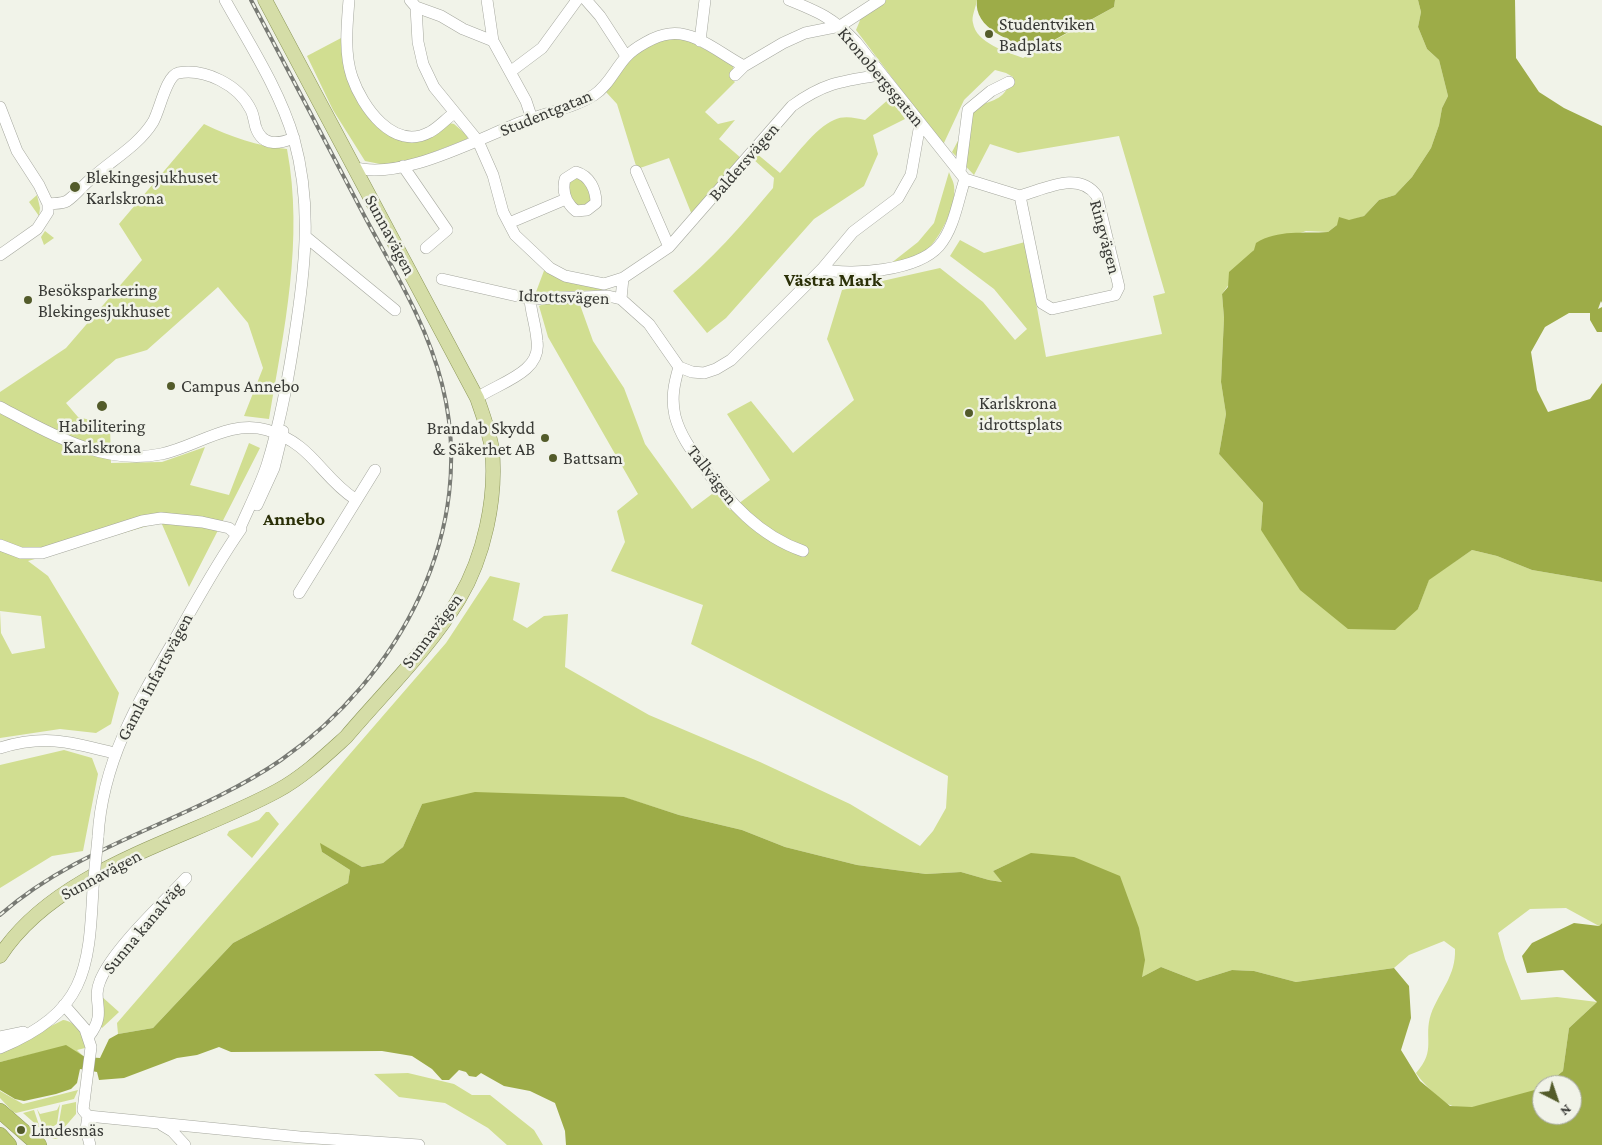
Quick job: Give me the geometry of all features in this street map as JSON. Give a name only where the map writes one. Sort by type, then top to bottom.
[{"type":"highway","points":[[0,1111],[39,1145]]},
{"type":"highway","points":[[0,1126],[18,1144]]},
{"type":"highway","points":[[0,1136],[18,1144]]},
{"type":"main road","name":"Sunnavägen","points":[[0,956],[14,936],[45,906],[84,880],[280,790],[306,772],[346,736],[446,619],[460,597],[479,555],[491,496],[492,450],[487,425],[477,398],[265,0]]},
{"type":"street","name":"Gamla Infartsvägen","points":[[0,1048],[25,1037],[44,1024],[64,1006],[81,976],[87,961],[104,787],[114,753],[144,690],[237,534],[279,435],[302,287],[306,237],[303,182],[294,138],[269,77],[225,0]]},
{"type":"street","points":[[349,0],[346,37],[352,77],[377,118],[388,130],[401,136],[414,137],[430,132],[454,112]]},
{"type":"street","points":[[486,0],[493,41],[526,102],[532,119]]},
{"type":"street","points":[[510,72],[542,48],[577,0]]},
{"type":"street","points":[[586,0],[600,16],[626,56]]},
{"type":"street","points":[[700,41],[705,0]]},
{"type":"street","name":"Kronobergsgatan","points":[[789,0],[825,14],[856,42],[880,75],[962,175]]},
{"type":"street","points":[[736,75],[744,66],[783,43],[804,33],[840,26],[880,0]]},
{"type":"street","points":[[413,4],[423,64],[434,87],[478,141],[493,175],[509,223],[523,243],[550,268],[565,276],[604,284],[623,278],[621,299]]},
{"type":"street","points":[[413,4],[441,16],[463,30],[493,41]]},
{"type":"street","name":"Studentgatan","points":[[353,167],[378,171],[403,166],[478,141],[532,119],[572,106],[596,94],[626,56],[668,34],[678,34],[700,41],[744,66]]},
{"type":"street","points":[[48,204],[65,202],[103,168],[139,141],[161,106],[168,81],[172,75],[180,73],[211,76],[235,90],[252,111],[256,129],[267,142],[276,144],[294,138]]},
{"type":"street","name":"Baldersvägen","points":[[623,278],[669,247],[792,106],[814,90],[836,81],[880,75]]},
{"type":"street","points":[[822,269],[831,271],[876,270],[900,266],[924,257],[939,246],[952,220],[962,175],[968,110],[991,91],[1009,82]]},
{"type":"street","points":[[0,107],[17,151],[39,185],[48,204],[48,212],[37,229],[0,255]]},
{"type":"street","points":[[678,367],[692,372],[704,373],[731,360],[822,269],[853,232],[898,198],[911,176],[920,124]]},
{"type":"street","points":[[403,166],[448,230],[426,248]]},
{"type":"street","points":[[636,171],[669,247]]},
{"type":"street","points":[[962,175],[1020,196]]},
{"type":"street","name":"Ringvägen","points":[[1073,181],[1091,188],[1097,196],[1119,287],[1115,295],[1052,309],[1042,303],[1020,196],[1073,181]]},
{"type":"street","points":[[509,223],[566,199]]},
{"type":"street","points":[[306,237],[395,310]]},
{"type":"street","name":"Idrottsvägen","points":[[442,279],[530,299],[608,296],[621,299],[649,324],[678,367]]},
{"type":"street","points":[[477,398],[512,380],[528,367],[534,359],[538,350],[530,299]]},
{"type":"street","name":"Tallvägen","points":[[678,367],[672,389],[675,415],[682,434],[691,450],[726,497],[749,520],[787,546],[803,551]]},
{"type":"street","points":[[0,407],[74,443],[109,455],[145,456],[162,454],[240,428],[254,428],[279,435],[300,445],[356,500]]},
{"type":"street","points":[[300,593],[375,470]]},
{"type":"street","points":[[0,545],[21,552],[42,553],[142,521],[161,518],[211,524],[229,528],[237,534]]},
{"type":"street","points":[[0,748],[37,740],[59,740],[114,753]]},
{"type":"street","name":"Sunna kanalväg","points":[[90,1145],[86,1129],[88,1116],[84,1110],[90,1041],[100,1014],[98,998],[100,981],[114,958],[139,927],[186,878]]},
{"type":"street","points":[[64,1006],[90,1041]]},
{"type":"street","name":"Gamla Infartsvägen","points":[[0,1037],[44,1024]]},
{"type":"street","points":[[88,1116],[300,1141],[419,1145]]},
{"type":"street","points":[[161,1124],[172,1131],[185,1145]]},
{"type":"shaded area","points":[[886,0],[977,0],[973,15],[975,30],[993,46],[1023,58],[1114,7],[1115,0],[1418,0],[1421,12],[1418,27],[1427,49],[1439,60],[1448,96],[1442,108],[1439,125],[1431,148],[1412,177],[1395,195],[1379,200],[1364,216],[1337,225],[1328,232],[1306,231],[1254,250],[1222,294],[1224,318],[1221,382],[1226,414],[1219,454],[1263,503],[1261,530],[1418,609],[1429,579],[1472,550],[1497,556],[1532,570],[1602,582],[1602,923],[1599,926],[1566,908],[1530,909],[1498,933],[1505,959],[1521,1000],[1557,997],[1597,1002],[1569,1028],[1563,1071],[1558,1075],[1532,1075],[1532,1093],[1481,1106],[1459,1107],[1446,1103],[1437,1096],[1416,1073],[1428,1051],[1428,1030],[1431,1014],[1450,975],[1455,959],[1455,949],[1444,941],[1409,955],[1394,968],[1296,982],[1254,971],[1232,970],[1197,981],[1161,967],[1142,977],[1010,863],[993,871],[1003,882],[961,872],[926,874],[857,865],[785,847],[742,830],[679,815],[623,797],[422,804],[403,847],[383,863],[362,867],[321,844],[322,852],[350,870],[348,883],[233,943],[153,1028],[118,1034],[117,1023],[446,643],[490,576],[520,583],[513,620],[527,628],[544,616],[568,614],[565,667],[649,715],[760,762],[850,804],[920,846],[933,831],[946,808],[948,776],[691,644],[703,605],[611,571],[625,542],[617,511],[638,494],[548,337],[539,306],[548,302],[579,302],[593,341],[624,388],[645,444],[692,509],[716,491],[730,510],[770,480],[727,414],[751,401],[793,453],[854,400],[827,339],[842,290],[940,268],[983,302],[1015,340],[1027,329],[994,289],[950,256],[960,240],[984,253],[1025,242],[1046,357],[1162,334],[1153,296],[1165,293],[1119,136],[1018,153],[990,144],[974,175],[952,152],[976,107],[999,98],[1006,91],[1013,77],[995,70],[964,100],[943,145],[856,30],[861,18]]},
{"type":"shaded area","points":[[977,0],[1115,0],[1114,7],[1034,51],[1005,38],[987,26],[977,10]]},
{"type":"shaded area","points":[[1418,0],[1515,0],[1516,58],[1539,92],[1564,108],[1602,126],[1602,303],[1601,301],[1598,309],[1602,307],[1602,332],[1597,332],[1590,320],[1590,313],[1569,313],[1545,327],[1531,352],[1537,390],[1548,412],[1590,399],[1602,383],[1602,582],[1532,570],[1497,556],[1472,550],[1429,580],[1418,609],[1395,630],[1348,629],[1300,590],[1261,530],[1263,503],[1219,454],[1226,414],[1221,382],[1224,318],[1222,294],[1228,287],[1229,272],[1254,250],[1256,243],[1282,234],[1328,232],[1337,225],[1339,217],[1349,220],[1364,216],[1379,200],[1395,195],[1412,177],[1431,148],[1439,125],[1442,108],[1448,96],[1439,60],[1427,49],[1418,27],[1421,12]]},
{"type":"shaded area","points":[[343,37],[349,77],[400,139],[449,123],[454,124],[468,136],[467,139],[403,164],[385,165],[365,161],[333,110],[307,56]]},
{"type":"shaded area","points":[[682,37],[732,64],[734,70],[729,76],[735,82],[705,112],[718,124],[735,120],[719,139],[741,158],[692,215],[669,158],[637,169],[617,104],[606,92],[626,60],[660,40]]},
{"type":"shaded area","points":[[890,98],[905,119],[873,135],[878,154],[864,186],[814,219],[726,318],[707,333],[673,291],[713,255],[773,188],[774,178],[753,159],[756,153],[780,173],[812,136],[827,124],[834,120],[850,117],[865,120]]},
{"type":"shaded area","points":[[204,124],[244,140],[265,146],[287,149],[292,183],[293,251],[286,318],[269,419],[244,416],[263,368],[248,323],[218,287],[147,350],[116,359],[66,403],[78,417],[110,425],[111,463],[162,462],[205,447],[190,485],[229,495],[249,443],[260,448],[189,587],[161,522],[28,561],[48,576],[119,693],[111,724],[96,733],[60,729],[0,738],[0,611],[0,392],[66,348],[142,260],[119,224]],"holes":[[[0,611],[41,616],[45,648],[12,654],[1,633]]]},
{"type":"shaded area","points":[[949,172],[954,184],[953,202],[937,238],[923,253],[890,264],[918,242],[934,223]]},
{"type":"shaded area","points":[[574,176],[586,179],[594,200],[581,208],[571,203],[568,179]]},
{"type":"shaded area","points":[[37,195],[40,208],[39,216],[29,202]]},
{"type":"shaded area","points":[[45,231],[54,238],[44,245],[41,237]]},
{"type":"shaded area","points":[[545,268],[571,283],[609,290],[536,292]]},
{"type":"shaded area","points":[[64,750],[92,758],[98,774],[83,851],[52,856],[0,888],[0,765]]},
{"type":"shaded area","points":[[475,792],[624,797],[679,815],[742,830],[785,847],[857,865],[926,874],[961,872],[1002,882],[993,871],[1031,853],[1074,857],[1120,876],[1139,928],[1145,960],[1142,977],[1161,967],[1197,981],[1232,970],[1254,971],[1296,982],[1394,968],[1409,986],[1411,1018],[1401,1050],[1420,1081],[1450,1106],[1472,1107],[1532,1091],[1532,1125],[1582,1125],[1582,1075],[1558,1075],[1563,1071],[1569,1028],[1597,1002],[1563,970],[1527,973],[1522,956],[1532,943],[1574,923],[1599,926],[1602,923],[1602,1145],[566,1145],[565,1131],[555,1103],[530,1091],[504,1086],[481,1073],[476,1077],[469,1076],[466,1072],[459,1070],[449,1080],[442,1080],[432,1069],[412,1056],[382,1051],[231,1052],[219,1047],[197,1055],[177,1058],[124,1078],[99,1080],[97,1072],[80,1069],[77,1083],[71,1089],[24,1101],[15,1099],[0,1090],[0,1062],[66,1045],[85,1057],[100,1058],[109,1039],[118,1034],[153,1028],[233,943],[348,883],[350,870],[322,852],[320,843],[362,867],[383,863],[403,847],[422,804]]},
{"type":"shaded area","points":[[266,812],[269,812],[279,824],[252,858],[227,835],[229,831],[259,820]]},
{"type":"shaded area","points":[[100,995],[119,1012],[102,1028],[100,1026]]},
{"type":"shaded area","points":[[63,1020],[72,1023],[81,1034],[85,1048],[77,1050],[83,1056],[66,1046],[0,1062],[0,1052]]},
{"type":"shaded area","points":[[408,1073],[454,1084],[472,1095],[490,1095],[534,1130],[543,1145],[507,1145],[488,1128],[445,1103],[399,1097],[374,1074]]},
{"type":"shaded area","points":[[78,1090],[74,1099],[16,1113],[0,1098],[0,1091],[23,1104]]},
{"type":"shaded area","points":[[76,1102],[76,1114],[63,1129],[59,1122],[62,1105]]},
{"type":"shaded area","points":[[60,1104],[57,1124],[46,1131],[37,1109],[40,1114],[57,1110]]},
{"type":"shaded area","points":[[34,1110],[40,1128],[23,1113]]},
{"type":"shaded area","points":[[55,1127],[61,1133],[55,1139],[49,1133]]},
{"type":"railway","points":[[0,915],[32,890],[101,850],[211,800],[247,781],[281,760],[324,726],[362,687],[394,643],[420,596],[439,545],[449,493],[451,439],[442,384],[436,362],[409,298],[251,0]]},
{"type":"place","name":"Studentviken Badplats","points":[[989,34]]},
{"type":"place","name":"Blekingesjukhuset Karlskrona","points":[[75,187]]},
{"type":"place","name":"Besöksparkering Blekingesjukhuset","points":[[28,300]]},
{"type":"place","name":"Campus Annebo","points":[[171,386]]},
{"type":"place","name":"Habilitering Karlskrona","points":[[102,406]]},
{"type":"place","name":"Karlskrona idrottsplats","points":[[969,413]]},
{"type":"place","name":"Brandab Skydd & Säkerhet AB","points":[[545,438]]},
{"type":"place","name":"Battsam","points":[[553,458]]},
{"type":"place","name":"Lindesnäs","points":[[21,1130]]},
{"type":"district","name":"Västra Mark","points":[[833,280]]},
{"type":"district","name":"Annebo","points":[[294,519]]}]
